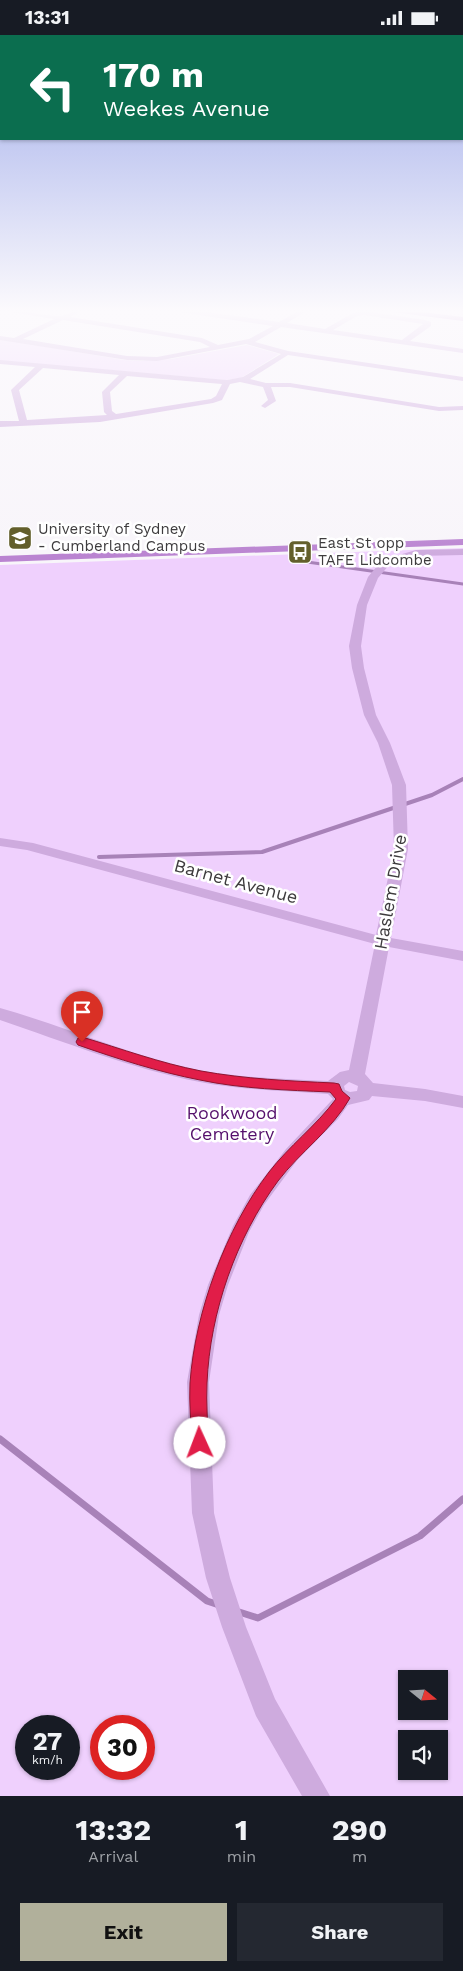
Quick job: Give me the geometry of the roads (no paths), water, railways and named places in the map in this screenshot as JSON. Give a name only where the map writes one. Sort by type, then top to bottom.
[{"type":"main road","points":[[0,559],[463,542]]},
{"type":"street","points":[[15,392],[24,423]]},
{"type":"street","points":[[106,392],[108,412],[114,417]]},
{"type":"street","points":[[0,424],[114,417],[213,401],[219,398],[222,392]]},
{"type":"street","points":[[265,406],[272,401],[269,392]]},
{"type":"street","points":[[335,392],[439,409],[463,408]]},
{"type":"street","name":"Haslem Drive","points":[[362,1083],[382,941],[402,849],[401,806],[396,770],[370,715],[357,660],[355,646],[362,605],[376,573],[386,563],[398,557],[416,553],[463,552]]},
{"type":"street","name":"Barnet Avenue","points":[[0,842],[28,846],[382,941],[463,956]]},
{"type":"street","points":[[0,1014],[118,1054],[200,1075],[339,1093],[359,1098],[366,1093],[362,1083]]},
{"type":"street","points":[[362,1083],[463,1102]]},
{"type":"street","points":[[317,1796],[265,1707],[234,1627],[218,1578],[204,1513],[198,1382],[209,1315],[229,1257],[258,1200],[292,1154],[332,1114],[339,1093]]},
{"type":"waterway","points":[[293,560],[463,584]]},
{"type":"waterway","points":[[99,857],[262,852],[432,795],[463,779]]},
{"type":"waterway","points":[[0,1439],[207,1601],[219,1605]]},
{"type":"waterway","points":[[236,1611],[258,1618],[420,1536],[463,1499]]},
{"type":"place","name":"University of Sydney - Cumberland Campus","points":[[20,538]]},
{"type":"place","name":"East St opp TAFE Lidcombe","points":[[300,552]]},
{"type":"park label","name":"Rookwood Cemetery","points":[[232,1122]]}]
